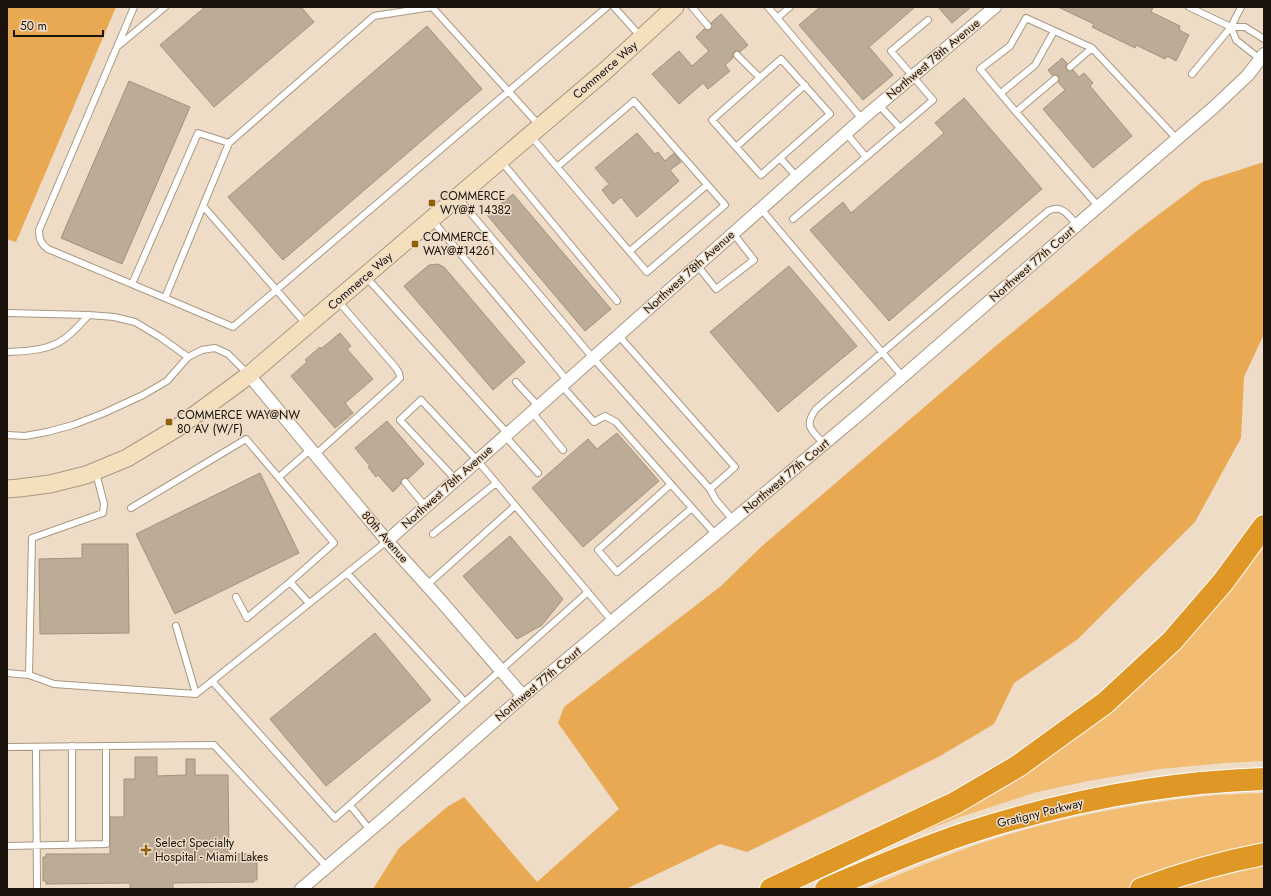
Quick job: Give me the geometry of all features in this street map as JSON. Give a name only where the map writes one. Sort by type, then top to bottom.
[{"type":"highway","points":[[771,889],[955,803],[1018,766],[1105,703],[1172,641],[1222,582],[1264,526]]},
{"type":"highway","name":"Gratigny Parkway","points":[[826,889],[885,863],[924,848],[967,833],[1059,807],[1150,789],[1191,784],[1264,779]]},
{"type":"highway","points":[[1141,889],[1166,879],[1207,867],[1264,854]]},
{"type":"street","name":"Commerce Way","points":[[7,489],[50,484],[86,475],[127,458],[177,428],[249,375],[307,326],[605,71],[675,7]]},
{"type":"street","name":"Northwest 78th Avenue","points":[[387,540],[846,133],[994,7]]},
{"type":"street","name":"Northwest 77th Court","points":[[301,889],[523,696],[903,377],[1214,108],[1243,80],[1262,56]]},
{"type":"street","name":"80th Avenue","points":[[249,375],[387,540],[523,696]]},
{"type":"lane","points":[[134,7],[39,230],[39,236],[43,246],[48,249],[233,326],[607,7]]},
{"type":"lane","points":[[117,47],[165,7]]},
{"type":"lane","points":[[165,298],[229,143],[374,16],[432,7],[508,91],[557,167],[647,272],[725,205],[634,101],[557,167]]},
{"type":"lane","points":[[614,7],[642,37]]},
{"type":"lane","points":[[692,7],[708,26]]},
{"type":"lane","points":[[768,7],[862,119]]},
{"type":"lane","points":[[777,18],[790,7]]},
{"type":"lane","points":[[1189,7],[1231,27],[1246,27],[1264,39]]},
{"type":"lane","points":[[1192,74],[1231,27],[1241,7]]},
{"type":"lane","points":[[1098,207],[980,69],[1010,46],[1026,18],[1092,48],[1178,139]]},
{"type":"lane","points":[[793,219],[933,100],[892,51],[928,20]]},
{"type":"lane","points":[[1231,27],[1236,40],[1262,56]]},
{"type":"lane","points":[[1001,93],[1035,65],[1054,31]]},
{"type":"lane","points":[[1070,67],[1092,48]]},
{"type":"lane","points":[[737,55],[759,77]]},
{"type":"lane","points":[[781,59],[805,85],[830,114],[761,175],[712,120],[781,59]]},
{"type":"lane","points":[[1016,112],[1055,79]]},
{"type":"lane","points":[[736,147],[805,85]]},
{"type":"lane","points":[[879,105],[900,128]]},
{"type":"lane","points":[[132,284],[198,133],[229,143]]},
{"type":"lane","points":[[846,133],[866,157]]},
{"type":"lane","points":[[780,158],[797,177]]},
{"type":"lane","points":[[500,160],[617,301]]},
{"type":"lane","points":[[630,251],[707,185]]},
{"type":"lane","points":[[457,197],[593,358],[710,489],[716,500],[733,520]]},
{"type":"lane","points":[[203,206],[307,326]]},
{"type":"lane","points":[[824,444],[810,428],[809,424],[812,415],[882,352],[1048,211],[1053,208],[1061,210],[1066,213],[1077,225]]},
{"type":"lane","points":[[761,209],[903,377]]},
{"type":"lane","points":[[431,219],[594,422],[605,416],[616,422],[716,535]]},
{"type":"lane","points":[[697,265],[716,289],[754,260],[733,233]]},
{"type":"lane","points":[[365,276],[538,473]]},
{"type":"lane","points":[[279,477],[313,452],[395,384],[400,378],[396,368],[337,300]]},
{"type":"lane","points":[[7,313],[89,315],[114,317],[135,322],[160,337],[188,357]]},
{"type":"lane","points":[[7,352],[47,348],[64,339],[89,315]]},
{"type":"lane","points":[[618,335],[735,467],[710,489]]},
{"type":"lane","points":[[7,435],[25,436],[47,432],[73,425],[104,413],[143,395],[167,381],[188,357],[202,350],[215,348],[228,354],[249,375]]},
{"type":"lane","points":[[516,382],[563,450]]},
{"type":"lane","points":[[456,480],[400,420],[421,400],[477,460],[612,621]]},
{"type":"lane","points":[[131,508],[246,439],[334,543],[247,618],[236,597]]},
{"type":"lane","points":[[29,675],[32,538],[103,513],[104,504],[96,471]]},
{"type":"lane","points":[[405,482],[425,506]]},
{"type":"lane","points":[[433,534],[496,483]]},
{"type":"lane","points":[[671,484],[598,550],[617,572],[692,508]]},
{"type":"lane","points":[[427,585],[515,506]]},
{"type":"lane","points":[[7,673],[29,675],[54,684],[196,694],[387,540]]},
{"type":"lane","points":[[347,573],[465,702]]},
{"type":"lane","points":[[290,582],[309,603]]},
{"type":"lane","points":[[212,681],[335,818],[588,592]]},
{"type":"lane","points":[[176,626],[196,694]]},
{"type":"lane","points":[[7,747],[214,745],[326,867]]},
{"type":"lane","points":[[72,746],[72,845]]},
{"type":"lane","points":[[7,846],[106,844],[106,746]]},
{"type":"lane","points":[[36,747],[37,889]]},
{"type":"lane","points":[[350,805],[370,830]]},
{"type":"shaded area","points":[[7,7],[116,7],[16,242],[7,239]]},
{"type":"shaded area","points":[[1264,162],[1264,334],[1244,377],[1241,438],[1195,522],[1078,639],[1014,683],[994,724],[940,756],[747,852],[720,844],[626,889],[373,889],[399,848],[447,807],[464,797],[537,882],[619,809],[558,723],[564,707],[721,586],[762,546],[998,344],[1138,230],[1202,182]]},
{"type":"shaded area","points":[[1264,544],[1264,761],[1160,769],[1088,781],[1037,792],[960,817],[817,876],[978,794],[1231,589]]},
{"type":"shaded area","points":[[1264,793],[1264,889],[865,889],[973,846],[1058,821],[1107,810],[1157,802],[1213,795]]},
{"type":"building","points":[[205,7],[301,7],[314,22],[214,107],[160,45]]},
{"type":"building","points":[[820,7],[915,7],[869,47],[893,75],[863,100],[799,25]]},
{"type":"building","points":[[938,7],[971,7],[952,23]]},
{"type":"building","points":[[1058,7],[1153,7],[1151,12],[1180,26],[1179,30],[1189,35],[1176,61],[1167,56],[1165,59],[1136,45],[1135,48],[1092,27],[1094,24]]},
{"type":"building","points":[[721,14],[748,45],[740,52],[734,52],[733,58],[725,65],[730,71],[708,89],[703,83],[679,104],[652,74],[679,51],[692,66],[709,51],[696,37],[704,29],[711,29],[711,23]]},
{"type":"building","points":[[427,26],[482,89],[283,260],[228,197]]},
{"type":"building","points":[[1062,58],[1067,63],[1066,67],[1068,71],[1073,70],[1079,77],[1084,73],[1093,83],[1090,86],[1132,136],[1093,168],[1043,109],[1065,90],[1058,82],[1059,76],[1052,75],[1048,70]]},
{"type":"building","points":[[129,81],[190,107],[122,264],[61,238]]},
{"type":"building","points":[[964,98],[1042,189],[889,321],[810,230],[843,202],[851,213],[944,133],[935,123]]},
{"type":"building","points":[[637,133],[655,154],[658,152],[665,161],[674,153],[681,162],[670,170],[679,181],[637,217],[621,197],[613,204],[602,190],[609,184],[595,168]]},
{"type":"building","points":[[513,194],[611,309],[585,331],[487,215]]},
{"type":"building","points":[[438,264],[444,267],[525,362],[493,390],[404,286],[429,265]]},
{"type":"building","points":[[789,266],[857,346],[778,412],[710,332]]},
{"type":"building","points":[[340,333],[351,346],[347,349],[373,379],[345,403],[353,413],[335,428],[291,376],[307,362],[305,360]]},
{"type":"building","points":[[387,421],[424,464],[408,479],[402,479],[401,484],[393,492],[378,475],[376,477],[368,467],[370,466],[355,448]]},
{"type":"building","points":[[617,433],[659,481],[583,547],[532,488],[588,439],[597,449]]},
{"type":"building","points":[[260,473],[299,553],[175,614],[136,534]]},
{"type":"building","points":[[510,536],[563,599],[542,625],[517,639],[463,576]]},
{"type":"building","points":[[82,544],[128,544],[129,633],[40,634],[39,559],[82,558]]},
{"type":"building","points":[[375,633],[431,700],[326,786],[270,719]]},
{"type":"building","points":[[135,757],[157,757],[157,776],[186,775],[186,759],[195,759],[195,775],[228,775],[229,854],[257,855],[257,880],[254,880],[254,882],[173,883],[173,889],[130,889],[130,883],[46,884],[46,881],[43,881],[43,857],[46,857],[46,854],[110,854],[110,817],[124,817],[124,779],[135,779]]},
{"type":"place","name":"COMMERCE WY@# 14382","points":[[432,203]]},
{"type":"place","name":"COMMERCE WAY@#14261","points":[[415,244]]},
{"type":"place","name":"COMMERCE WAY@NW 80 AV (W/F)","points":[[169,422]]},
{"type":"place","name":"Select Specialty Hospital - Miami Lakes","points":[[146,850]]}]
